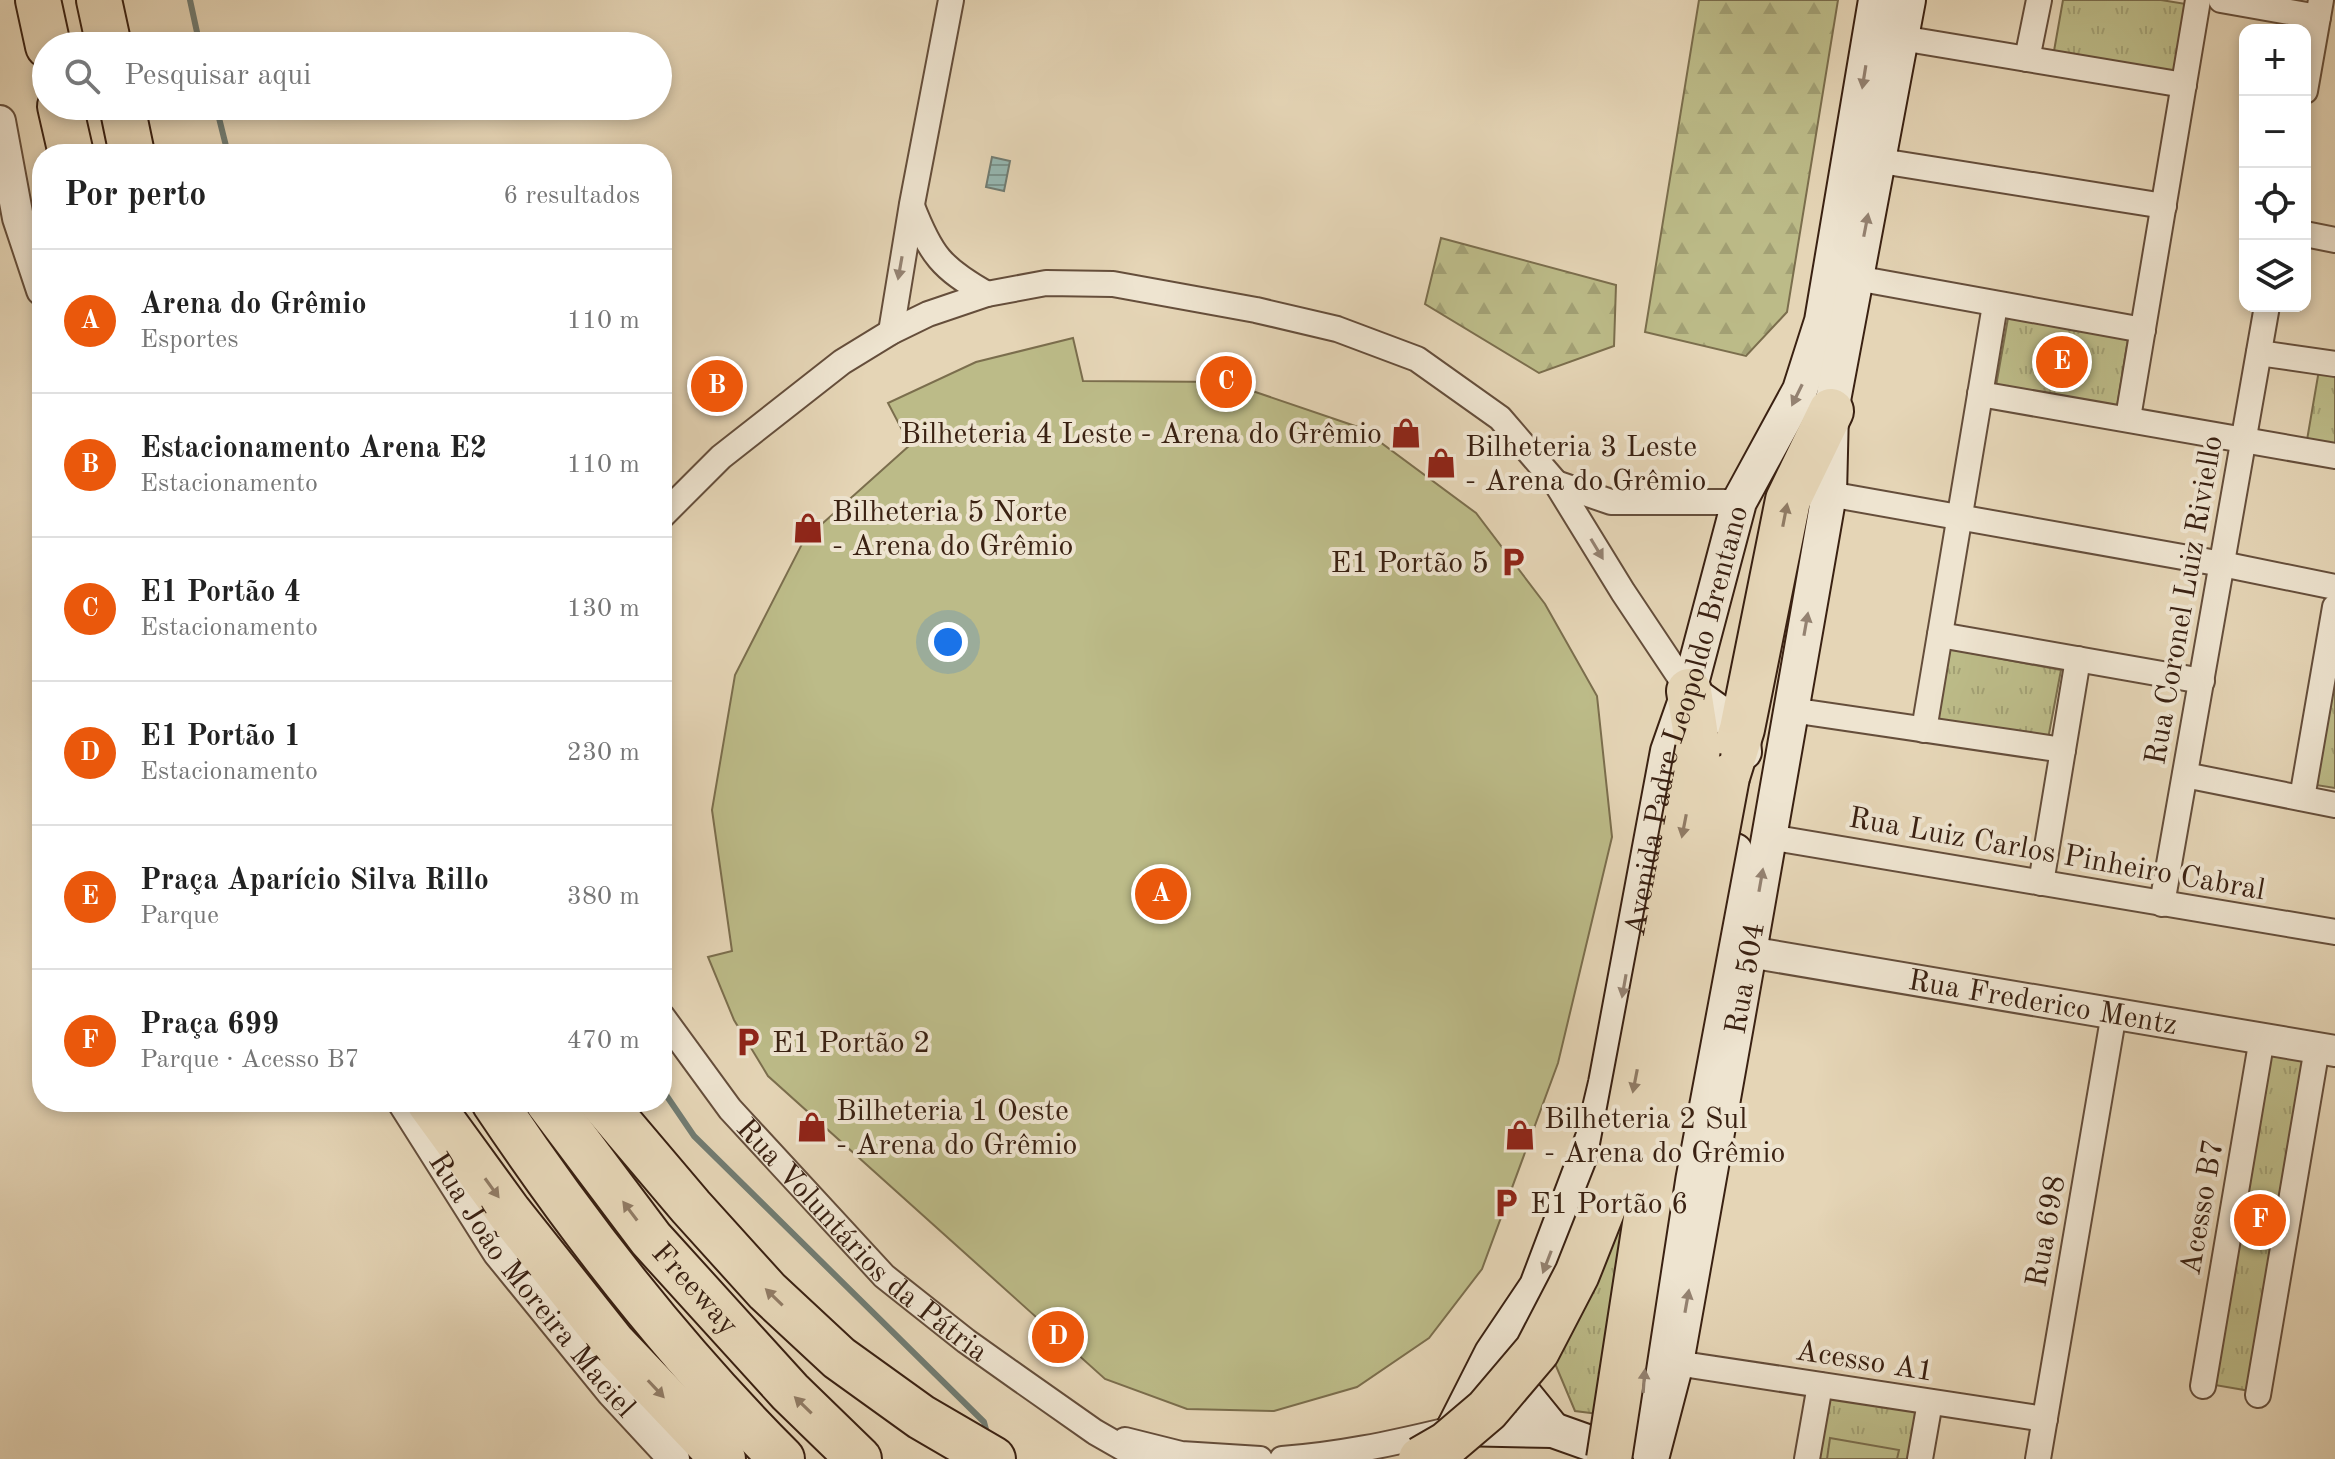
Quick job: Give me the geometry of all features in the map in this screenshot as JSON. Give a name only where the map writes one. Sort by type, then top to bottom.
[{"type":"highway","points":[[38,0],[45,32]]},
{"type":"highway","points":[[99,0],[106,32]]},
{"type":"highway","points":[[63,120],[69,144]]},
{"type":"highway","points":[[125,120],[130,144]]},
{"type":"highway","points":[[1421,1459],[1447,1444],[1487,1410],[1537,1351],[1577,1274],[1614,1181],[1713,763],[1742,729],[1788,500],[1831,411]]},
{"type":"highway","points":[[1609,1459],[1713,763],[1689,691]]},
{"type":"highway","points":[[436,1112],[509,1212],[613,1343],[723,1459]]},
{"type":"highway","name":"Freeway","points":[[501,1112],[553,1191],[677,1345],[782,1459]]},
{"type":"highway","name":"Freeway","points":[[556,1112],[651,1239],[790,1392],[859,1459]]},
{"type":"highway","points":[[610,1112],[767,1291],[839,1358],[921,1417],[993,1459]]},
{"type":"main road","name":"Avenida Padre Leopoldo Brentano","points":[[1453,1444],[1492,1353],[1537,1286],[1593,1138],[1668,751],[1689,691],[1739,502],[1835,324],[1856,278],[1876,0]]},
{"type":"main road","name":"Avenida Padre Leopoldo Brentano","points":[[1829,494],[1835,324],[1864,159],[1901,38],[1908,0]]},
{"type":"main road","name":"Rua 504","points":[[1651,1459],[1676,1363],[1829,494]]},
{"type":"main road","points":[[1639,1459],[1646,1358],[1654,1302],[1747,779],[1742,729],[1689,691]]},
{"type":"main road","points":[[1727,897],[1749,952]]},
{"type":"main road","points":[[1492,1353],[1553,1430]]},
{"type":"main road","points":[[1453,1444],[1553,1430],[1598,1446],[1616,1459]]},
{"type":"street","points":[[891,332],[951,0]]},
{"type":"street","points":[[2027,59],[2039,0]]},
{"type":"street","points":[[2128,418],[2198,0]]},
{"type":"street","points":[[2221,0],[2320,8],[2311,58]]},
{"type":"street","points":[[1901,38],[2184,85]]},
{"type":"street","points":[[0,121],[18,218],[32,260]]},
{"type":"street","points":[[1864,159],[2164,206]]},
{"type":"street","points":[[912,204],[926,243],[946,269],[987,294]]},
{"type":"street","points":[[2311,235],[2335,240]]},
{"type":"street","points":[[1856,278],[2143,330]]},
{"type":"street","points":[[672,506],[721,457],[842,362],[928,314],[987,294],[1046,283],[1113,284],[1256,310],[1337,329],[1417,359],[1500,418],[1556,483],[1689,691]]},
{"type":"street","points":[[1924,730],[1995,305]]},
{"type":"street","name":"Rua Coronel Luiz Riviello","points":[[2162,904],[2266,312]]},
{"type":"street","points":[[2259,353],[2335,364]]},
{"type":"street","points":[[1980,394],[2335,456]]},
{"type":"street","points":[[1556,483],[1611,502],[1739,502]]},
{"type":"street","points":[[1829,494],[2335,587]]},
{"type":"street","points":[[2302,798],[2335,607]]},
{"type":"street","points":[[1940,635],[2202,681]]},
{"type":"street","points":[[2041,883],[2078,659]]},
{"type":"street","points":[[1791,710],[2063,750]]},
{"type":"street","points":[[2185,775],[2335,805]]},
{"type":"street","name":"Rua Luiz Carlos Pinheiro Cabral","points":[[1769,837],[2335,932]]},
{"type":"street","name":"Rua Frederico Mentz","points":[[1749,952],[2326,1049]]},
{"type":"street","name":"Rua 698","points":[[2038,1459],[2114,1013]]},
{"type":"street","name":"Rua Voluntários da Pátria","points":[[672,1030],[730,1109],[884,1276],[966,1341],[1095,1432],[1142,1459]]},
{"type":"street","name":"Acesso B7","points":[[2203,1386],[2262,1038]]},
{"type":"street","points":[[2258,1395],[2326,1049]]},
{"type":"street","name":"Rua João Moreira Maciel","points":[[409,1112],[498,1252],[612,1392],[674,1459]]},
{"type":"street","name":"Acesso A1","points":[[1676,1363],[2045,1419]]},
{"type":"street","points":[[1807,1459],[1820,1385]]},
{"type":"street","points":[[1920,1459],[1930,1402]]},
{"type":"street","name":"Rua Voluntários da Pátria","points":[[1095,1432],[1181,1454],[1260,1459]]},
{"type":"street","points":[[1282,1459],[1453,1444]]},
{"type":"green space","points":[[1699,0],[1838,0],[1787,312],[1746,356],[1645,332]]},
{"type":"green space","points":[[2063,0],[2161,0],[2186,4],[2173,73],[2054,51]]},
{"type":"green space","points":[[1441,238],[1616,285],[1614,346],[1539,373],[1425,304]]},
{"type":"green space","points":[[2008,318],[2128,339],[2117,407],[1996,386]]},
{"type":"green space","points":[[1073,338],[1083,381],[1226,382],[1361,428],[1476,513],[1545,604],[1597,696],[1612,837],[1558,1063],[1482,1269],[1429,1338],[1357,1387],[1274,1411],[1187,1409],[1105,1379],[768,1076],[734,1020],[708,957],[732,951],[712,810],[735,675],[804,540],[910,445],[888,403],[976,362]]},
{"type":"green space","points":[[2319,370],[2335,373],[2335,445],[2307,440]]},
{"type":"green space","points":[[1944,648],[2061,670],[2048,739],[1931,718]]},
{"type":"green space","points":[[2335,678],[2335,788],[2316,785]]},
{"type":"green space","points":[[2264,1048],[2310,1056],[2256,1392],[2209,1384]]},
{"type":"green space","points":[[1602,1215],[1628,1219],[1606,1415],[1575,1411],[1548,1347]]},
{"type":"green space","points":[[1825,1394],[1921,1411],[1914,1459],[1814,1459]]},
{"type":"green space","points":[[1830,1438],[1899,1450],[1897,1459],[1827,1459]]},
{"type":"water","points":[[992,157],[1010,161],[1004,191],[986,187]]},
{"type":"waterway","points":[[190,0],[197,32]]},
{"type":"waterway","points":[[220,120],[226,144]]},
{"type":"waterway","points":[[672,1104],[694,1136],[984,1422],[988,1437]]},
{"type":"place","name":"Praça Aparício Silva Rillo","points":[[2062,362]]},
{"type":"place","name":"E1 Portão 4","points":[[1226,382]]},
{"type":"place","name":"Estacionamento Arena E2","points":[[717,386]]},
{"type":"place","name":"Bilheteria 4 Leste - Arena do Grêmio","points":[[1406,433]]},
{"type":"place","name":"Bilheteria 3 Leste - Arena do Grêmio","points":[[1441,463]]},
{"type":"place","name":"Bilheteria 5 Norte - Arena do Grêmio","points":[[808,528]]},
{"type":"place","name":"E1 Portão 5","points":[[1513,562]]},
{"type":"place","name":"Arena do Grêmio","points":[[1161,894]]},
{"type":"place","name":"E1 Portão 2","points":[[748,1042]]},
{"type":"place","name":"Bilheteria 1 Oeste - Arena do Grêmio","points":[[812,1127]]},
{"type":"place","name":"Bilheteria 2 Sul - Arena do Grêmio","points":[[1520,1135]]},
{"type":"place","name":"E1 Portão 6","points":[[1506,1203]]},
{"type":"place","name":"Praça 699","points":[[2260,1220]]},
{"type":"place","name":"E1 Portão 1","points":[[1058,1337]]}]
